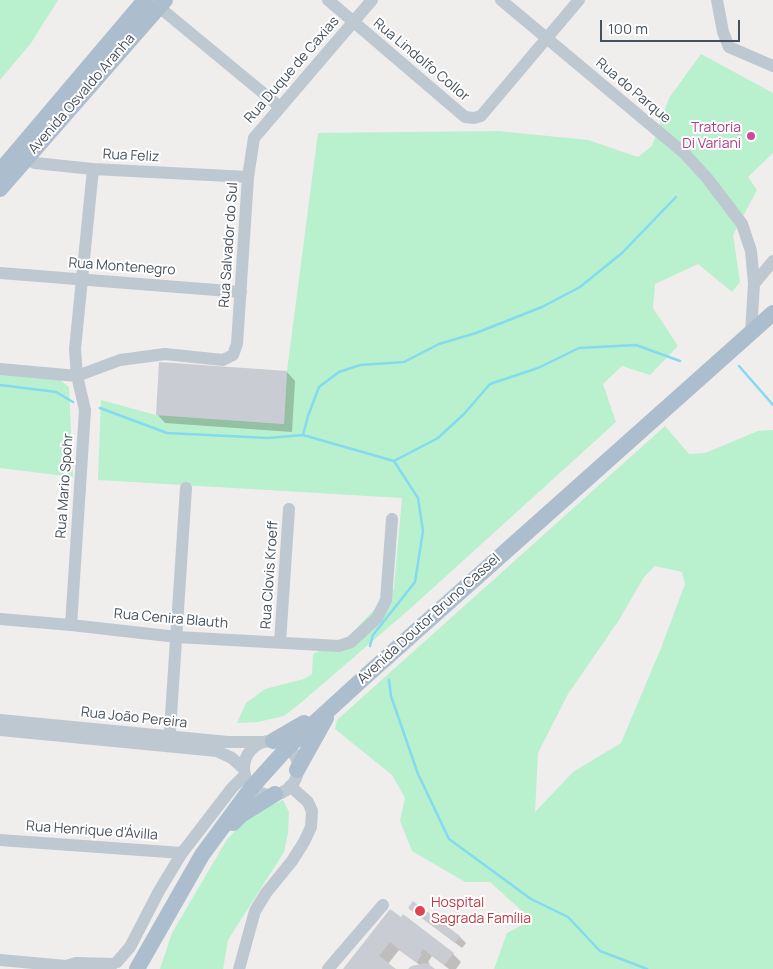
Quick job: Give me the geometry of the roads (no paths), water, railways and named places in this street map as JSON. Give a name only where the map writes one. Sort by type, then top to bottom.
[{"type":"main road","name":"Avenida Osvaldo Aranha","points":[[0,189],[20,156],[156,2]]},
{"type":"main road","name":"Avenida Osvaldo Aranha","points":[[0,171],[20,156]]},
{"type":"main road","name":"Avenida Doutor Bruno Cassel","points":[[334,705],[773,313]]},
{"type":"main road","points":[[139,968],[247,777],[275,743],[334,705]]},
{"type":"main road","points":[[297,770],[334,705]]},
{"type":"main road","points":[[202,854],[241,815],[275,794]]},
{"type":"street","name":"Rua Lindolfo Collor","points":[[328,0],[465,117],[474,118],[481,116],[546,38]]},
{"type":"street","name":"Rua Duque de Caxias","points":[[254,138],[372,0]]},
{"type":"street","name":"Rua do Parque","points":[[501,0],[684,152],[707,178],[742,224],[751,251],[754,284],[751,332]]},
{"type":"street","points":[[546,38],[579,0]]},
{"type":"street","points":[[717,0],[722,32],[729,47],[773,66]]},
{"type":"street","points":[[156,2],[280,107]]},
{"type":"street","name":"Rua Salvador do Sul","points":[[77,376],[120,360],[165,354],[223,360],[233,355],[237,344],[248,177],[254,138]]},
{"type":"street","name":"Rua Feliz","points":[[20,156],[35,163],[93,169],[248,177]]},
{"type":"street","name":"Rua Mario Spohr","points":[[71,625],[85,410],[77,376],[75,349],[93,169]]},
{"type":"street","points":[[754,284],[773,261]]},
{"type":"street","name":"Rua Montenegro","points":[[0,273],[241,292]]},
{"type":"street","points":[[0,369],[77,376]]},
{"type":"street","points":[[170,741],[186,488]]},
{"type":"street","name":"Rua Clovis Kroeff","points":[[280,642],[289,509]]},
{"type":"street","name":"Rua Cenira Blauth","points":[[0,619],[178,636],[339,646],[351,642],[378,618],[386,600],[392,519]]},
{"type":"street","name":"Rua João Pereira","points":[[0,720],[170,741],[222,752],[232,758],[247,777]]},
{"type":"street","name":"Rua João Pereira","points":[[0,730],[170,741],[275,743]]},
{"type":"street","points":[[275,743],[293,753],[297,770],[295,779],[283,792],[266,794],[258,792],[247,777],[246,757],[254,747],[275,743]]},
{"type":"street","points":[[112,965],[130,947],[159,891],[182,853],[232,788],[247,777]]},
{"type":"street","points":[[239,969],[255,911],[304,842],[311,827],[312,811],[308,802],[290,786]]},
{"type":"street","name":"Rua Henrique d'Ávilla","points":[[0,840],[182,853]]},
{"type":"street","points":[[328,969],[383,904]]},
{"type":"street","points":[[0,960],[69,967],[76,963],[112,965],[128,962],[139,968]]},
{"type":"waterway","points":[[303,435],[319,387],[339,372],[360,365],[404,362],[439,344],[476,333],[542,307],[580,287],[622,253],[676,197]]},
{"type":"waterway","points":[[394,461],[438,438],[464,414],[490,384],[538,368],[579,348],[636,345],[680,361]]},
{"type":"waterway","points":[[739,366],[773,405]]},
{"type":"waterway","points":[[0,385],[56,392],[73,402]]},
{"type":"waterway","points":[[100,408],[167,433],[268,438],[303,435],[394,461],[418,498],[423,531],[415,582],[373,635],[370,646]]},
{"type":"waterway","points":[[389,680],[391,696],[418,774],[449,839],[531,899],[568,917],[600,951],[647,969]]},
{"type":"place","name":"Tratoria Di Variani","points":[[751,136]]},
{"type":"place","name":"Hospital Sagrada Família","points":[[420,911]]}]
